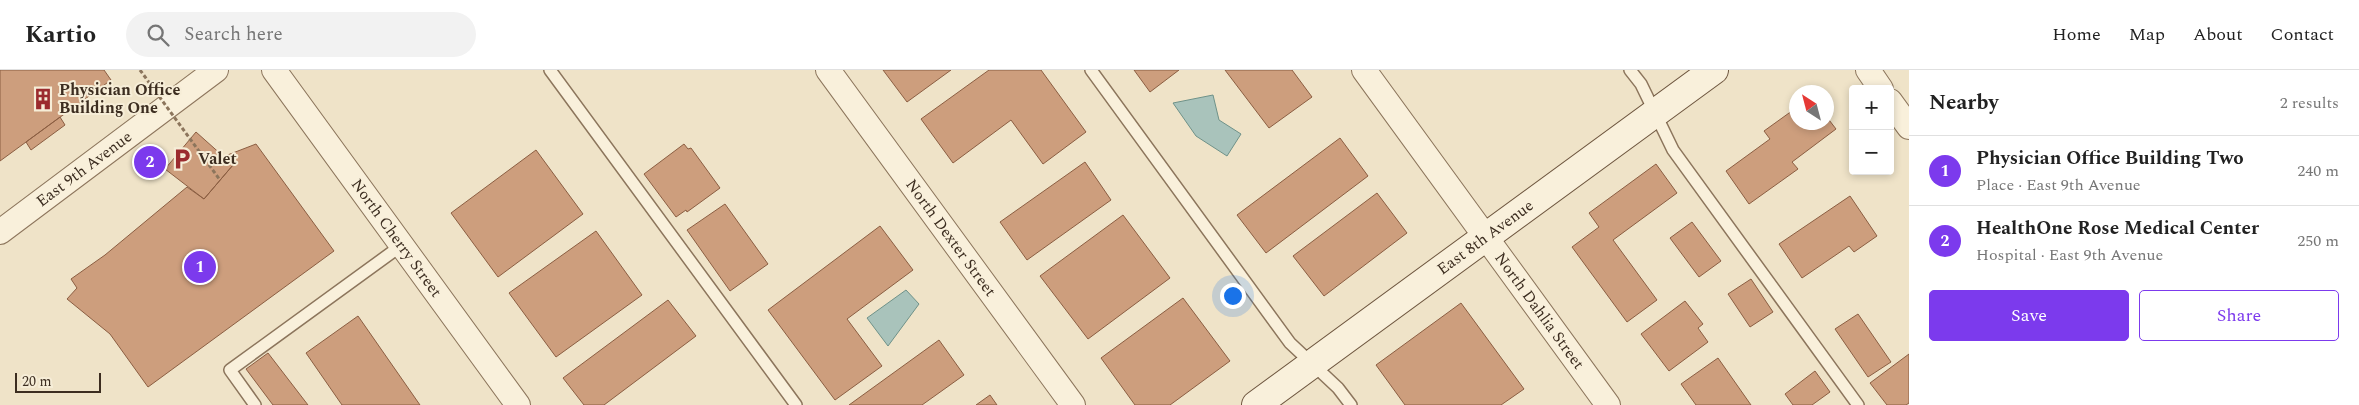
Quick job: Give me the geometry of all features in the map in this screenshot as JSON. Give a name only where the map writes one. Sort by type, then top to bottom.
[{"type":"street","name":"East 9th Avenue","points":[[0,232],[216,70]]},
{"type":"street","name":"North Cherry Street","points":[[274,70],[518,405]]},
{"type":"street","name":"North Dexter Street","points":[[828,70],[1073,405]]},
{"type":"street","name":"North Dahlia Street","points":[[1364,70],[1608,405]]},
{"type":"street","name":"East 8th Avenue","points":[[1256,405],[1714,70]]},
{"type":"street","points":[[1868,70],[1878,85]]},
{"type":"street","points":[[1894,106],[1909,127]]},
{"type":"lane","points":[[550,70],[796,405]]},
{"type":"lane","points":[[1091,70],[1290,343],[1338,388],[1351,405]]},
{"type":"lane","points":[[1630,70],[1656,112],[1673,150],[1858,405]]},
{"type":"lane","points":[[255,405],[230,370],[402,245]]},
{"type":"path","points":[[140,70],[220,180]]},
{"type":"water","points":[[1213,95],[1219,120],[1241,134],[1227,156],[1196,136],[1173,103]]},
{"type":"water","points":[[906,290],[919,304],[888,346],[867,318]]},
{"type":"building","name":"Physician Office Building One","points":[[0,70],[104,70],[111,80],[0,161]]},
{"type":"building","points":[[883,70],[951,70],[907,102]]},
{"type":"building","points":[[989,70],[1041,70],[1086,132],[1043,164],[1011,120],[953,163],[921,119]]},
{"type":"building","points":[[1134,70],[1179,70],[1150,92]]},
{"type":"building","points":[[1225,70],[1292,70],[1312,97],[1269,128]]},
{"type":"building","points":[[1789,113],[1789,130],[1834,130],[1834,126],[1836,129],[1792,162],[1798,169],[1749,204],[1726,171],[1770,139],[1764,131]]},
{"type":"building","points":[[60,117],[65,125],[31,150],[26,142]]},
{"type":"building","points":[[196,132],[233,165],[204,199],[165,169]]},
{"type":"building","points":[[1340,138],[1368,176],[1266,253],[1237,215]]},
{"type":"building","points":[[256,144],[334,251],[148,387],[110,334],[67,299],[77,288],[71,279],[105,255],[187,187],[204,199],[233,165],[225,156]]},
{"type":"building","points":[[684,144],[688,149],[691,148],[720,188],[687,212],[686,210],[676,217],[644,174]]},
{"type":"building","points":[[536,150],[583,214],[498,277],[451,213]]},
{"type":"building","points":[[1085,162],[1111,200],[1027,260],[1000,222]]},
{"type":"building","points":[[1656,164],[1677,193],[1613,240],[1657,300],[1627,322],[1572,247],[1599,227],[1589,213]]},
{"type":"building","points":[[1377,193],[1407,233],[1324,296],[1293,256]]},
{"type":"building","points":[[1850,196],[1877,236],[1854,252],[1849,246],[1802,278],[1779,244]]},
{"type":"building","points":[[725,204],[768,264],[730,291],[687,230]]},
{"type":"building","points":[[1123,215],[1170,278],[1088,339],[1040,276]]},
{"type":"building","points":[[1692,222],[1721,261],[1699,277],[1670,238]]},
{"type":"building","points":[[880,226],[913,270],[847,319],[882,366],[835,400],[768,310]]},
{"type":"building","points":[[596,231],[642,295],[556,357],[509,293]]},
{"type":"building","points":[[1751,279],[1773,312],[1750,327],[1728,294]]},
{"type":"building","points":[[1183,298],[1230,361],[1170,405],[1135,405],[1101,358]]},
{"type":"building","points":[[668,300],[696,336],[604,405],[584,405],[563,378]]},
{"type":"building","points":[[1685,301],[1703,324],[1698,328],[1708,342],[1669,371],[1641,334]]},
{"type":"building","points":[[1461,303],[1524,389],[1501,405],[1405,405],[1376,365]]},
{"type":"building","points":[[1858,314],[1891,362],[1868,377],[1835,329]]},
{"type":"building","points":[[358,316],[420,405],[342,405],[306,353]]},
{"type":"building","points":[[939,340],[964,375],[922,405],[849,405]]},
{"type":"building","points":[[268,353],[308,405],[273,405],[246,369]]},
{"type":"building","points":[[1909,354],[1909,403],[1906,405],[1887,405],[1870,383]]},
{"type":"building","points":[[1718,358],[1751,405],[1696,405],[1681,384]]},
{"type":"building","points":[[1815,371],[1830,392],[1812,405],[1793,405],[1785,394]]},
{"type":"building","points":[[990,395],[997,405],[976,405]]},
{"type":"place","name":"Physician Office Building One","points":[[43,99]]},
{"type":"place","name":"Valet","points":[[182,159]]},
{"type":"place","name":"HealthOne Rose Medical Center","points":[[150,162]]},
{"type":"place","name":"Physician Office Building Two","points":[[200,267]]}]
